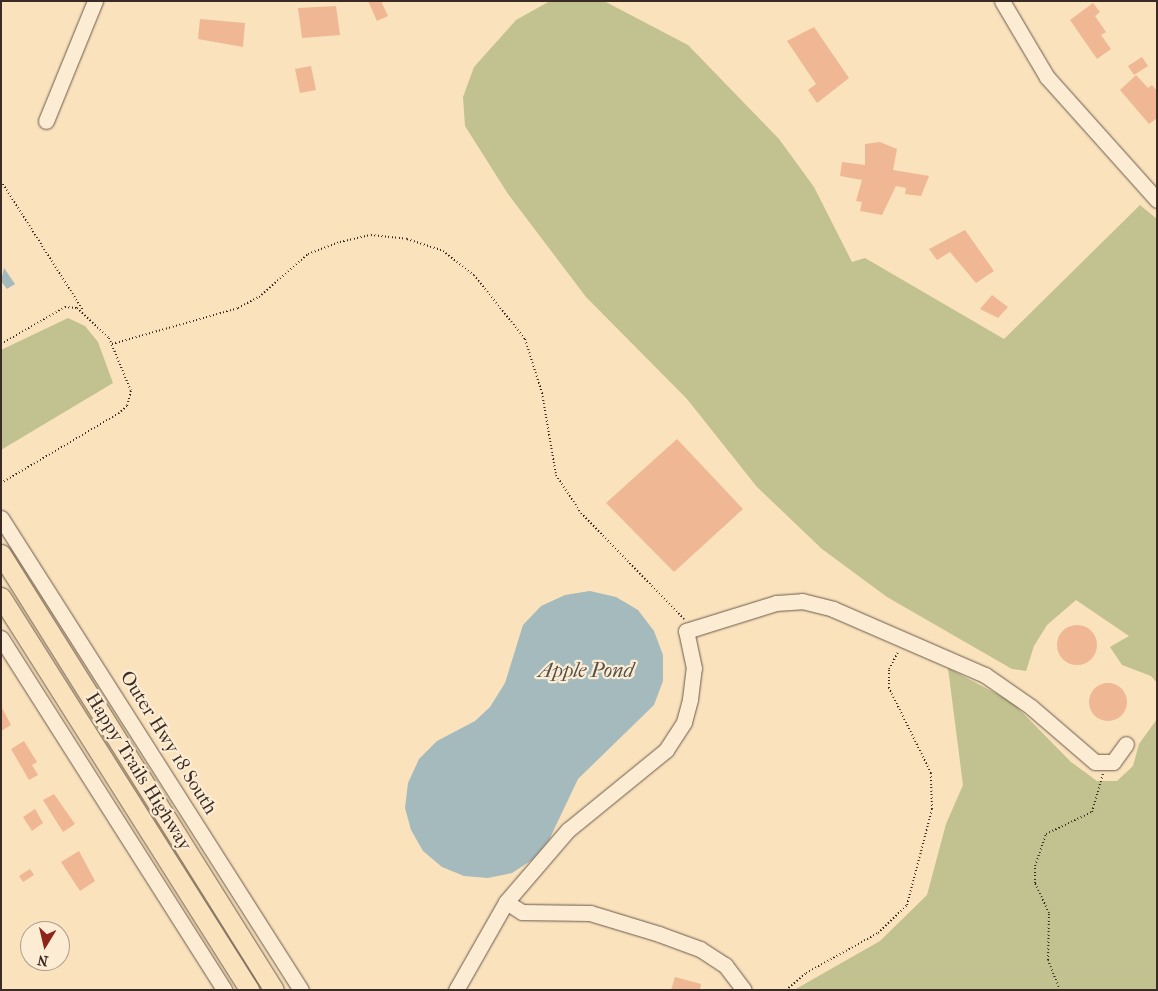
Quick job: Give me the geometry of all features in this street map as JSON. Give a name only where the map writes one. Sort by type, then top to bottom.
[{"type":"main road","name":"Happy Trails Highway","points":[[1,554],[274,990]]},
{"type":"main road","name":"Happy Trails Highway","points":[[1,597],[250,990]]},
{"type":"street","points":[[46,121],[95,1]]},
{"type":"street","points":[[1002,1],[1047,77],[1157,200]]},
{"type":"street","name":"Outer Hwy 18 South","points":[[1,518],[301,990]]},
{"type":"street","points":[[456,990],[506,902],[591,808],[666,750],[684,722],[690,699],[694,668],[686,631],[776,603],[802,601],[832,608],[1008,690],[1102,764],[1113,762],[1126,744]]},
{"type":"street","points":[[1,638],[224,990]]},
{"type":"street","points":[[506,902],[522,912],[562,909],[590,913],[675,940],[725,966],[744,990]]},
{"type":"path","points":[[1,181],[83,310],[112,344],[130,384],[127,406],[1,483]]},
{"type":"path","points":[[112,344],[238,308],[259,297],[308,254],[340,242],[371,235],[407,239],[442,251],[474,275],[525,339],[535,364],[561,482],[618,554],[684,620],[686,631]]},
{"type":"path","points":[[1,344],[65,307],[83,310]]},
{"type":"path","points":[[786,990],[806,973],[878,933],[907,905],[932,808],[931,773],[889,688],[889,669],[903,641]]},
{"type":"path","points":[[1060,990],[1048,960],[1049,913],[1035,883],[1035,866],[1046,834],[1092,812],[1104,777],[1102,764]]},
{"type":"green space","points":[[550,1],[604,1],[688,45],[779,139],[814,187],[852,262],[865,258],[1004,339],[1140,205],[1157,219],[1157,683],[1151,676],[1122,665],[1110,647],[1129,636],[1076,600],[1047,625],[1034,646],[1026,671],[1012,669],[887,597],[822,549],[757,487],[687,399],[586,297],[508,194],[465,126],[463,97],[474,67],[516,20]]},
{"type":"green space","points":[[68,318],[85,326],[98,342],[113,383],[1,450],[1,350]]},
{"type":"green space","points":[[948,668],[1012,702],[1071,762],[1097,781],[1117,781],[1133,766],[1139,744],[1157,719],[1157,990],[794,990],[880,941],[927,895],[946,824],[963,785]]},
{"type":"water","points":[[4,268],[15,284],[7,289],[1,281]]},
{"type":"water","name":"Apple Pond","points":[[590,591],[616,597],[638,610],[654,631],[663,655],[663,681],[654,705],[578,779],[549,840],[532,860],[512,873],[488,878],[464,876],[442,867],[423,851],[411,830],[405,808],[408,783],[419,759],[437,741],[475,721],[490,707],[505,683],[523,625],[541,606],[565,595]]},
{"type":"building","points":[[368,1],[381,1],[388,16],[377,21]]},
{"type":"building","points":[[1093,3],[1100,12],[1095,16],[1106,32],[1101,35],[1111,49],[1097,59],[1070,20]]},
{"type":"building","points":[[336,6],[340,35],[302,38],[298,8]]},
{"type":"building","points":[[200,19],[245,23],[243,47],[198,39]]},
{"type":"building","points":[[814,27],[849,78],[817,103],[808,90],[816,84],[787,41]]},
{"type":"building","points":[[1142,57],[1148,66],[1134,75],[1128,66]]},
{"type":"building","points":[[311,66],[316,90],[300,93],[295,69]]},
{"type":"building","points":[[1136,75],[1148,88],[1152,85],[1157,91],[1157,118],[1149,124],[1120,90]]},
{"type":"building","points":[[880,142],[897,149],[893,170],[929,176],[921,196],[905,194],[906,188],[896,186],[882,215],[860,211],[862,202],[856,201],[862,180],[840,176],[842,162],[865,165],[865,144]]},
{"type":"building","points":[[965,230],[994,271],[976,283],[950,252],[937,260],[929,249]]},
{"type":"building","points":[[992,295],[1008,307],[998,318],[980,309]]},
{"type":"building","points":[[677,439],[743,509],[674,572],[606,503]]},
{"type":"building","points":[[1077,625],[1091,631],[1097,645],[1091,659],[1077,665],[1063,659],[1057,645],[1063,631]]},
{"type":"building","points":[[1108,683],[1122,688],[1127,702],[1122,716],[1108,721],[1094,716],[1089,702],[1094,688]]},
{"type":"building","points":[[1,706],[11,725],[1,731]]},
{"type":"building","points":[[24,741],[37,762],[32,765],[38,775],[29,780],[11,749]]},
{"type":"building","points":[[54,794],[75,824],[63,832],[43,800]]},
{"type":"building","points":[[35,809],[43,823],[32,831],[23,817]]},
{"type":"building","points":[[79,851],[95,881],[80,891],[61,862]]},
{"type":"building","points":[[30,869],[34,875],[23,882],[19,876]]},
{"type":"building","points":[[675,977],[701,984],[700,990],[671,990]]}]
